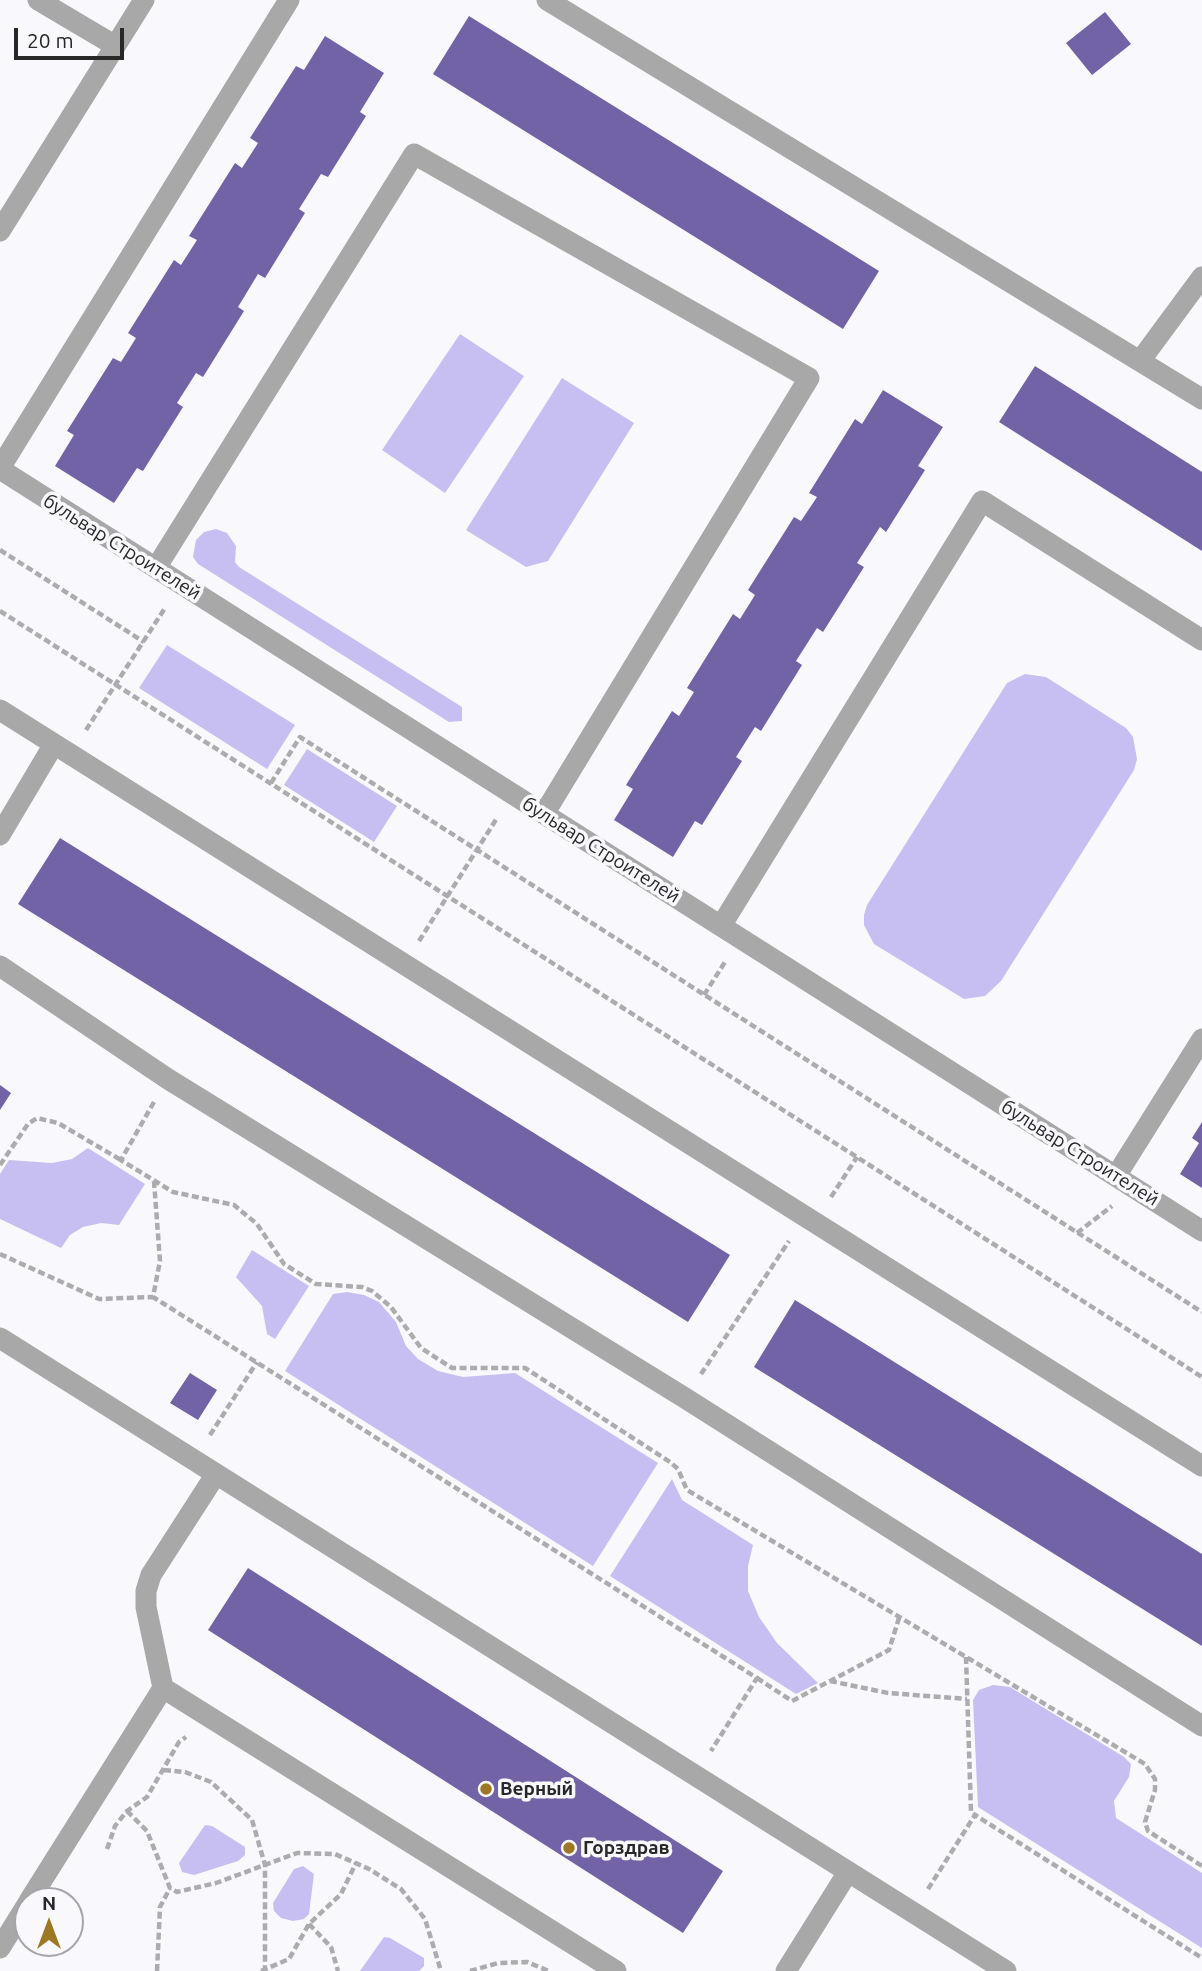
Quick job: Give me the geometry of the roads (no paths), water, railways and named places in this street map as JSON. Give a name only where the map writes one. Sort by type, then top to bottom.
[{"type":"street","points":[[38,0],[114,45]]},
{"type":"street","points":[[0,231],[144,0]]},
{"type":"street","points":[[0,469],[289,0]]},
{"type":"street","points":[[547,0],[1202,399]]},
{"type":"street","points":[[156,568],[414,154],[809,378],[544,814]]},
{"type":"street","points":[[1140,361],[1202,277]]},
{"type":"street","name":"бульвар Строителей","points":[[0,469],[1202,1231]]},
{"type":"street","points":[[721,926],[982,500],[1202,640]]},
{"type":"street","points":[[0,710],[1202,1466]]},
{"type":"street","points":[[0,835],[62,749]]},
{"type":"street","points":[[0,966],[168,1079],[685,1398],[1202,1726]]},
{"type":"street","points":[[1116,1176],[1202,1039]]},
{"type":"street","points":[[0,1338],[1006,1971]]},
{"type":"street","points":[[38,1887],[163,1688],[146,1607],[146,1591],[151,1575],[216,1474]]},
{"type":"street","points":[[163,1688],[615,1971]]},
{"type":"street","points":[[786,1971],[848,1872]]},
{"type":"street","points":[[0,1948],[14,1926]]},
{"type":"place","name":"Верный","points":[[486,1789]]},
{"type":"place","name":"Горздрав","points":[[569,1848]]}]
